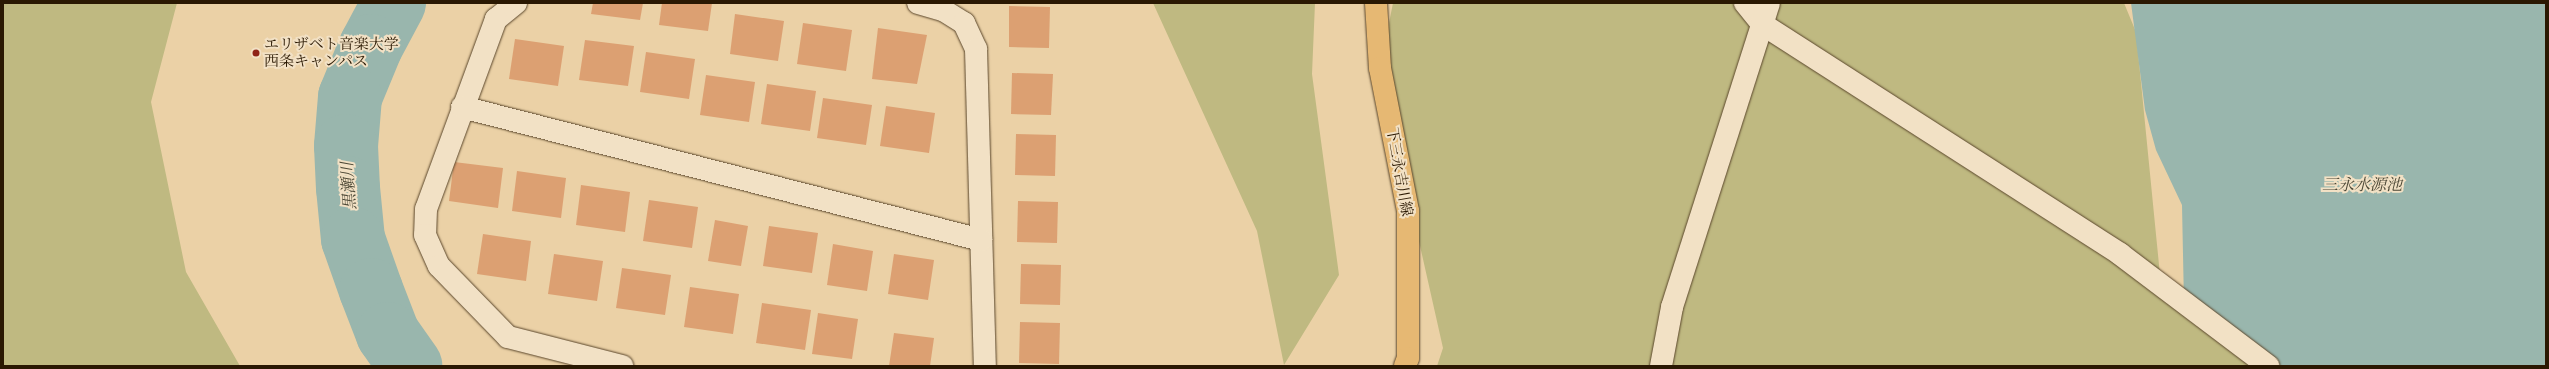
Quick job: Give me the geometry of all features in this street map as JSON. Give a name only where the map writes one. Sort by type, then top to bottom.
[{"type":"main road","name":"下三永吉川線","points":[[1376,3],[1380,68],[1408,211],[1408,358],[1405,366]]},
{"type":"street","points":[[516,3],[496,19],[462,107],[426,209],[425,235],[439,266],[508,337],[622,366]]},
{"type":"street","points":[[918,3],[943,10],[964,23],[976,49],[985,366]]},
{"type":"street","points":[[1745,3],[1762,24],[2120,254],[2268,366]]},
{"type":"street","points":[[1661,366],[1672,307],[1769,3]]},
{"type":"street","points":[[462,107],[981,240]]},
{"type":"shaded area","points":[[3,3],[177,3],[151,102],[186,272],[240,366],[3,366]]},
{"type":"shaded area","points":[[1153,3],[1315,3],[1312,74],[1339,275],[1284,365],[1257,231]]},
{"type":"shaded area","points":[[1393,3],[2124,3],[2136,32],[2161,285],[2268,366],[1437,366],[1443,348],[1380,68]]},
{"type":"water","name":"三永水源池","points":[[2131,3],[2546,3],[2546,366],[2258,366],[2184,304],[2182,205],[2156,150],[2145,110]]},
{"type":"building","points":[[593,3],[643,3],[640,20],[591,14]]},
{"type":"building","points":[[662,3],[712,3],[708,31],[659,25]]},
{"type":"building","points":[[1009,6],[1050,7],[1049,48],[1009,47]]},
{"type":"building","points":[[735,14],[784,21],[778,61],[730,54]]},
{"type":"building","points":[[803,23],[852,30],[846,71],[797,64]]},
{"type":"building","points":[[878,28],[927,35],[917,84],[872,79]]},
{"type":"building","points":[[515,39],[564,46],[558,86],[509,79]]},
{"type":"building","points":[[585,40],[634,46],[628,86],[579,80]]},
{"type":"building","points":[[646,52],[695,59],[689,99],[640,92]]},
{"type":"building","points":[[1012,73],[1053,74],[1051,115],[1011,114]]},
{"type":"building","points":[[706,75],[755,82],[749,122],[700,115]]},
{"type":"building","points":[[767,84],[816,91],[810,131],[761,124]]},
{"type":"building","points":[[823,98],[872,105],[866,145],[817,138]]},
{"type":"building","points":[[886,106],[935,113],[929,153],[880,146]]},
{"type":"building","points":[[1016,134],[1056,135],[1055,176],[1015,175]]},
{"type":"building","points":[[454,162],[503,168],[498,208],[449,201]]},
{"type":"building","points":[[517,171],[566,178],[561,218],[512,211]]},
{"type":"building","points":[[581,185],[630,192],[625,232],[576,225]]},
{"type":"building","points":[[649,200],[698,207],[692,248],[643,241]]},
{"type":"building","points":[[1018,201],[1058,202],[1057,243],[1017,242]]},
{"type":"building","points":[[715,220],[748,226],[741,266],[708,261]]},
{"type":"building","points":[[769,226],[818,233],[812,273],[763,266]]},
{"type":"building","points":[[483,234],[531,241],[526,281],[477,274]]},
{"type":"building","points":[[833,244],[873,251],[867,291],[827,285]]},
{"type":"building","points":[[554,254],[603,261],[597,301],[548,294]]},
{"type":"building","points":[[894,254],[934,260],[928,300],[888,294]]},
{"type":"building","points":[[1021,264],[1061,265],[1060,305],[1020,304]]},
{"type":"building","points":[[622,268],[671,275],[665,315],[616,308]]},
{"type":"building","points":[[690,287],[739,294],[733,334],[684,327]]},
{"type":"building","points":[[762,303],[811,310],[805,350],[756,343]]},
{"type":"building","points":[[818,313],[858,319],[852,359],[812,354]]},
{"type":"building","points":[[1020,322],[1060,323],[1059,364],[1019,363]]},
{"type":"building","points":[[894,333],[934,338],[930,366],[889,366]]},
{"type":"waterway","name":"黒瀬川","points":[[394,3],[371,46],[350,97],[346,146],[353,239],[388,334],[410,366]]},
{"type":"place","name":"エリザベト音楽大学 西条キャンパス","points":[[256,53]]}]
